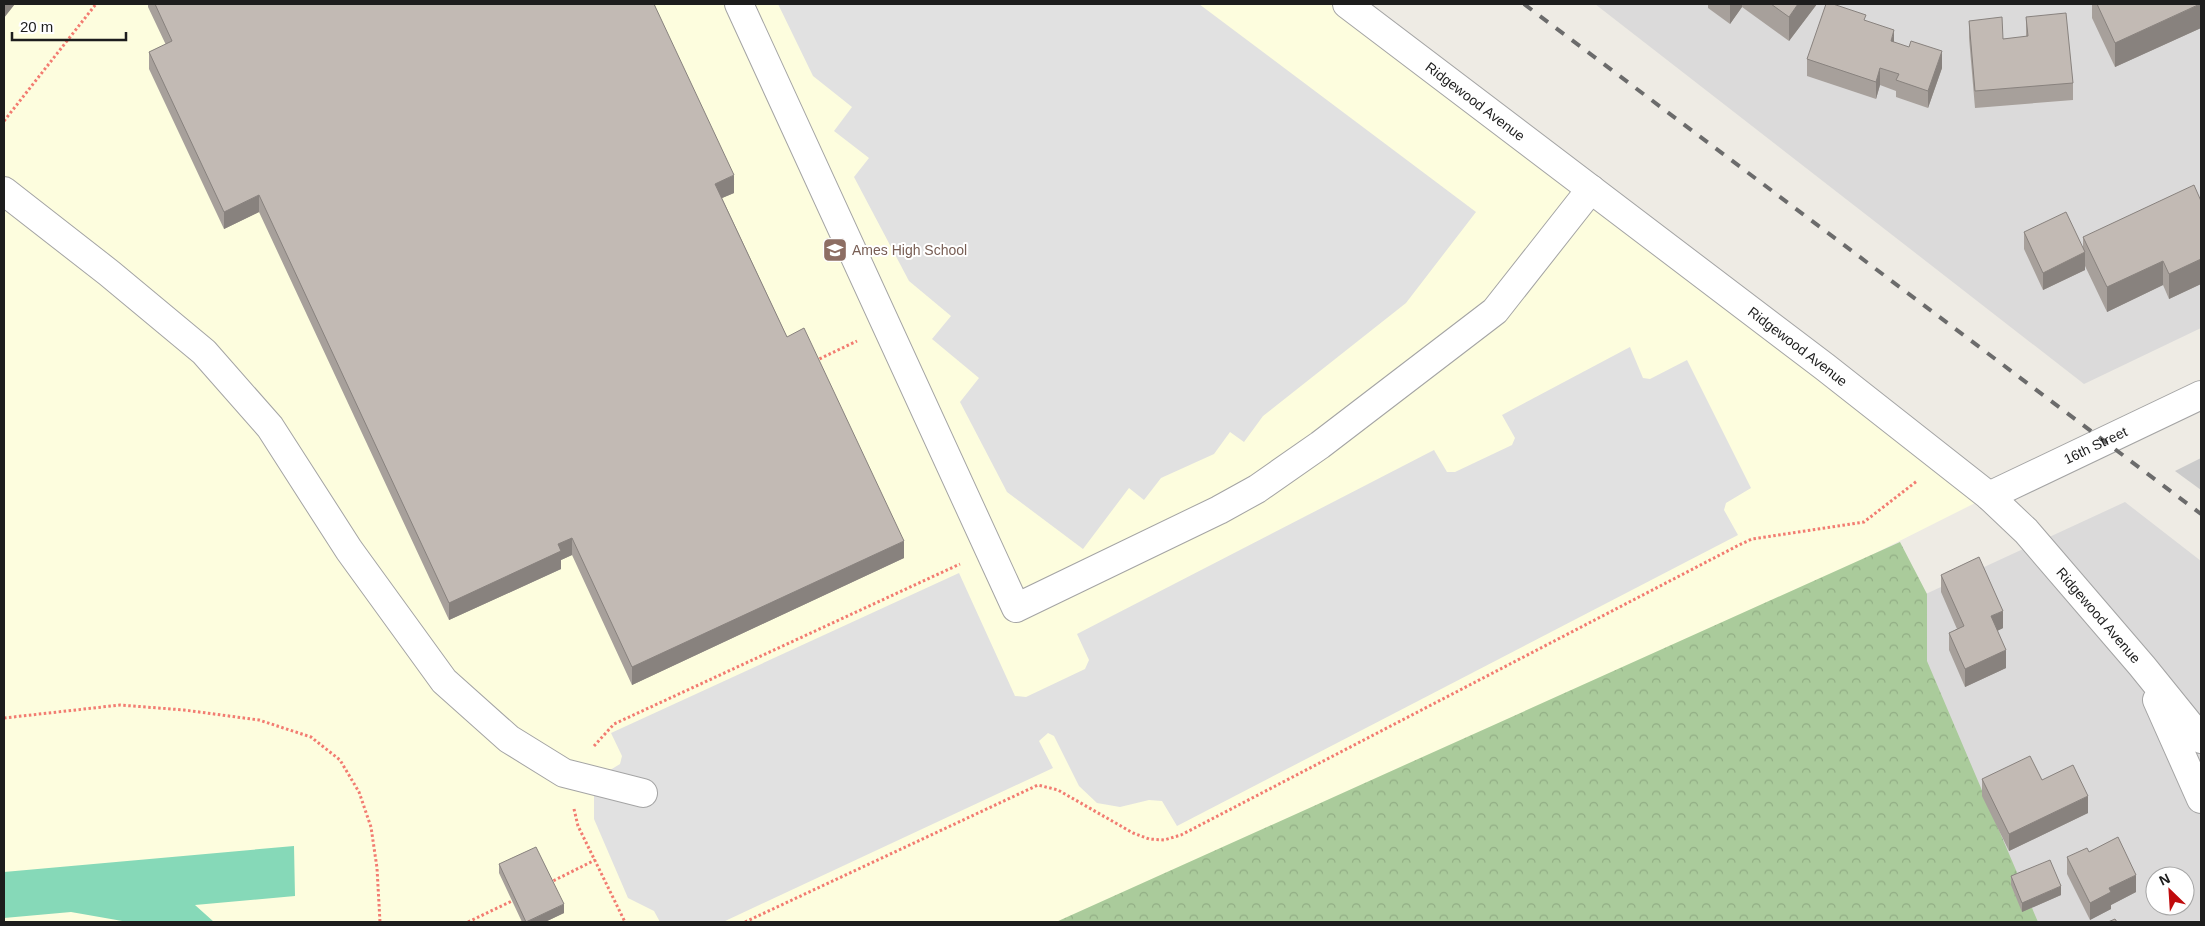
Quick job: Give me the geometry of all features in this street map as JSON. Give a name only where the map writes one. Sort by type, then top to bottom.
[{"type":"street","points":[[738,4],[1016,608],[1219,510],[1257,489],[1320,445],[1496,311],[1591,189]]},
{"type":"street","name":"Ridgewood Avenue","points":[[1348,4],[1825,367],[1989,496],[2026,531],[2142,666],[2201,739]]},
{"type":"street","points":[[4,191],[109,273],[204,352],[270,427],[349,550],[444,681],[509,739],[564,773],[643,793]]},
{"type":"street","name":"16th Street","points":[[1989,496],[2201,395]]},
{"type":"street","points":[[2142,666],[2201,799]]},
{"type":"path","points":[[4,121],[96,4]]},
{"type":"path","points":[[812,362],[859,339],[864,348]]},
{"type":"path","points":[[745,922],[1038,785],[1058,790],[1133,833],[1149,839],[1164,840],[1181,835],[1739,545],[1752,540],[1864,522],[1921,479]]},
{"type":"path","points":[[625,922],[578,826],[572,803],[581,767],[592,747],[614,724],[963,562]]},
{"type":"path","points":[[4,718],[120,705],[184,710],[260,720],[311,737],[340,760],[359,792],[371,827],[377,868],[380,922]]},
{"type":"path","points":[[547,884],[595,860]]},
{"type":"path","points":[[468,922],[522,896]]},
{"type":"shaded area","name":"Ames High School","points":[[4,4],[1344,4],[1989,496],[1142,922],[4,922]]},
{"type":"shaded area","points":[[778,4],[1199,4],[1476,212],[1406,303],[1263,416],[1244,442],[1230,432],[1214,454],[1161,478],[1144,500],[1129,488],[1083,549],[1007,492],[960,402],[979,378],[932,339],[951,316],[909,281],[854,177],[869,158],[834,131],[852,107],[813,76]]},
{"type":"shaded area","points":[[1595,4],[2201,4],[2201,328],[2084,384]]},
{"type":"shaded area","points":[[1630,347],[1643,378],[1650,379],[1687,360],[1751,488],[1726,503],[1724,510],[1738,535],[1177,826],[1162,801],[1149,800],[1120,807],[1097,803],[1079,786],[1054,736],[1048,733],[1039,741],[1053,768],[723,922],[660,922],[654,911],[628,898],[594,819],[594,793],[602,775],[620,764],[622,756],[611,733],[959,573],[1015,696],[1026,697],[1085,669],[1089,660],[1077,634],[1434,450],[1447,472],[1455,472],[1512,445],[1515,438],[1502,415]]},
{"type":"shaded area","points":[[2201,458],[2201,490],[2175,471]]},
{"type":"shaded area","points":[[2125,502],[2201,561],[2201,922],[1979,922],[1837,635]]},
{"type":"green space","points":[[1900,542],[1927,594],[1927,661],[2038,922],[1056,922]]},
{"type":"green space","points":[[294,846],[295,896],[195,905],[214,922],[128,922],[71,912],[4,918],[4,872]]},
{"type":"building","points":[[155,4],[654,4],[734,175],[715,184],[787,337],[804,328],[904,541],[632,667],[572,538],[558,544],[561,551],[449,603],[259,195],[224,212],[149,52],[172,41]]},
{"type":"building","points":[[1771,4],[1798,4],[1789,17]]},
{"type":"building","points":[[1826,4],[1833,4],[1866,15],[1864,20],[1894,30],[1891,41],[1909,47],[1911,41],[1942,51],[1928,91],[1896,80],[1899,74],[1880,68],[1876,82],[1807,59]]},
{"type":"building","points":[[2097,4],[2200,4],[2115,43]]},
{"type":"building","points":[[2066,13],[2073,83],[1975,91],[1969,21],[2002,17],[2003,39],[2028,36],[2026,17]]},
{"type":"building","points":[[2194,185],[2201,201],[2201,259],[2169,274],[2163,261],[2107,287],[2083,237]]},
{"type":"building","points":[[2066,212],[2085,252],[2043,273],[2024,232]]},
{"type":"building","points":[[1979,557],[2003,611],[1991,616],[2006,650],[1965,669],[1949,633],[1964,626],[1941,575]]},
{"type":"building","points":[[2030,756],[2042,780],[2073,765],[2088,796],[2009,834],[1982,779]]},
{"type":"building","points":[[2118,837],[2136,875],[2109,888],[2111,892],[2090,903],[2067,857],[2087,848],[2089,852]]},
{"type":"building","points":[[536,847],[564,904],[526,922],[499,864]]},
{"type":"building","points":[[2050,860],[2061,886],[2022,903],[2011,876]]},
{"type":"railway","points":[[1524,4],[2201,514]]},
{"type":"place","name":"Ames High School","points":[[835,250]]}]
